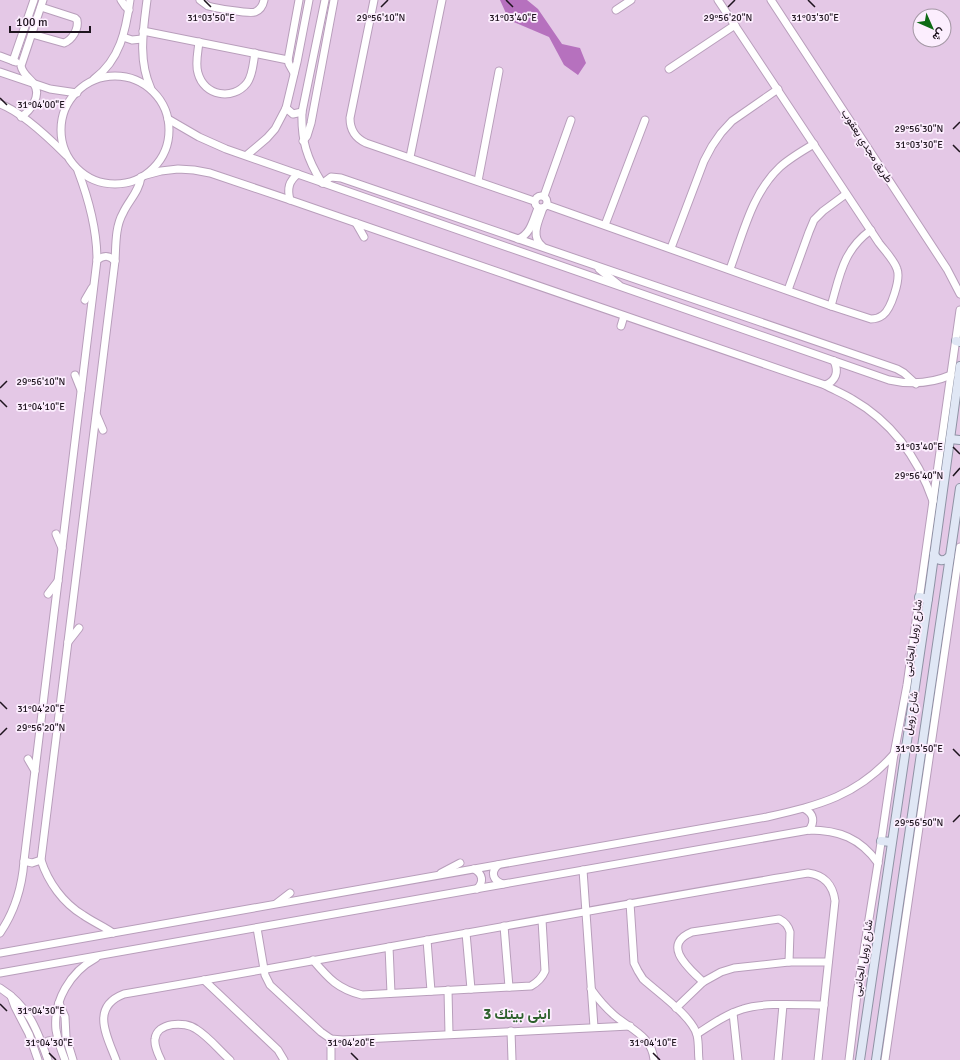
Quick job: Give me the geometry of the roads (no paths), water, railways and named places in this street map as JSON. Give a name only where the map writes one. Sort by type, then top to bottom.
[{"type":"main road","name":"شارع زويل","points":[[860,1060],[928,599],[960,366]]},
{"type":"main road","points":[[950,439],[960,440]]},
{"type":"main road","name":"شارع زويل","points":[[876,1060],[960,488]]},
{"type":"main road","points":[[930,518],[939,520]]},
{"type":"main road","points":[[934,554],[941,560],[946,560],[950,556]]},
{"type":"main road","points":[[930,585],[933,581],[938,580],[943,581],[946,585]]},
{"type":"main road","points":[[919,598],[928,599]]},
{"type":"main road","points":[[881,841],[891,842]]},
{"type":"street","points":[[13,61],[34,0]]},
{"type":"street","points":[[122,0],[124,6],[129,10]]},
{"type":"street","points":[[68,158],[62,142],[61,124],[66,107],[77,93],[106,69],[113,60],[123,37],[130,0]]},
{"type":"street","points":[[0,104],[21,117],[54,143],[78,170],[91,179],[105,184],[120,184],[135,181],[143,176],[157,164],[165,150],[169,135],[168,119],[162,104],[152,91],[148,82],[143,62],[142,39],[147,0]]},
{"type":"street","points":[[200,0],[209,6],[249,13],[259,10],[264,0]]},
{"type":"street","points":[[294,73],[288,60],[299,0]]},
{"type":"street","points":[[247,156],[275,129],[286,108],[309,0]]},
{"type":"street","points":[[322,183],[312,167],[303,142],[302,112],[325,0]]},
{"type":"street","points":[[303,142],[307,136],[310,123],[334,0]]},
{"type":"street","points":[[374,0],[350,118],[350,125],[353,132],[361,140],[478,181],[541,206],[605,225],[831,306],[871,319],[882,316],[887,311],[898,283],[898,270],[718,0]]},
{"type":"street","points":[[410,157],[442,0]]},
{"type":"street","points":[[616,10],[631,0]]},
{"type":"street","name":"طريق مجدي يعقوب","points":[[771,0],[947,269],[960,294]]},
{"type":"street","points":[[21,117],[28,112],[35,100],[35,85],[24,74],[22,64],[32,34],[42,4],[77,20],[78,26],[72,38],[64,43],[32,34]]},
{"type":"street","points":[[669,69],[735,25]]},
{"type":"street","points":[[143,31],[288,60]]},
{"type":"street","points":[[123,37],[132,40],[142,39]]},
{"type":"street","points":[[200,42],[197,66],[199,78],[206,88],[215,93],[227,94],[238,90],[248,82],[251,76],[255,53]]},
{"type":"street","points":[[0,56],[22,64]]},
{"type":"street","points":[[478,181],[499,71]]},
{"type":"street","points":[[0,72],[35,85],[77,93]]},
{"type":"street","points":[[88,84],[99,79],[122,77],[143,84],[152,91]]},
{"type":"street","points":[[671,248],[704,162],[712,146],[732,121],[778,89]]},
{"type":"street","points":[[286,108],[293,114],[302,112]]},
{"type":"street","points":[[168,119],[205,140],[247,156],[889,380],[916,384],[934,381],[951,375]]},
{"type":"street","points":[[544,248],[536,239],[541,206],[539,196],[544,196],[571,120]]},
{"type":"street","points":[[605,225],[645,120]]},
{"type":"street","points":[[730,269],[754,204],[762,189],[771,176],[781,166],[814,144]]},
{"type":"street","points":[[143,176],[178,169],[210,173],[825,385],[864,406],[887,425],[906,447],[922,473],[933,501]]},
{"type":"street","points":[[0,933],[8,921],[19,892],[22,879],[97,260],[94,224],[86,192],[78,170]]},
{"type":"street","points":[[290,200],[288,192],[289,185],[292,179],[298,174]]},
{"type":"street","points":[[113,933],[83,915],[65,901],[47,876],[40,860],[115,261],[118,226],[122,213],[137,191],[143,176]]},
{"type":"street","points":[[322,183],[331,177],[341,178],[897,369],[916,384]]},
{"type":"street","points":[[788,290],[808,232],[814,220],[823,211],[846,194]]},
{"type":"street","points":[[518,239],[530,230],[541,206]]},
{"type":"street","points":[[356,223],[364,237]]},
{"type":"street","points":[[831,306],[848,255],[862,237],[871,230]]},
{"type":"street","points":[[466,232],[478,231],[501,233]]},
{"type":"street","points":[[97,260],[101,257],[107,256],[115,261]]},
{"type":"street","points":[[592,264],[622,288]]},
{"type":"street","points":[[85,300],[94,284]]},
{"type":"street","name":"شارع زويل الجانبى","points":[[849,1060],[857,994],[906,685],[951,375],[958,341],[960,310]]},
{"type":"street","points":[[621,326],[624,316]]},
{"type":"street","points":[[825,385],[836,376],[837,370],[834,361]]},
{"type":"street","points":[[75,375],[82,391]]},
{"type":"street","points":[[96,415],[103,430]]},
{"type":"street","points":[[56,534],[62,549]]},
{"type":"street","points":[[885,1060],[960,547]]},
{"type":"street","points":[[48,594],[58,581]]},
{"type":"street","points":[[68,642],[79,628]]},
{"type":"street","points":[[0,953],[805,809],[835,798],[861,784],[873,775],[894,754]]},
{"type":"street","points":[[28,759],[35,771]]},
{"type":"street","points":[[805,809],[810,812],[813,818],[812,825],[809,830]]},
{"type":"street","points":[[0,973],[809,830],[829,831],[846,836],[861,844],[878,863]]},
{"type":"street","points":[[601,838],[601,846]]},
{"type":"street","points":[[24,861],[32,864],[40,860]]},
{"type":"street","points":[[435,876],[460,863]]},
{"type":"street","points":[[498,865],[494,870],[493,876],[496,882],[503,884]]},
{"type":"street","points":[[474,869],[480,873],[481,876],[481,883],[477,889]]},
{"type":"street","points":[[583,870],[594,1027]]},
{"type":"street","points":[[116,1060],[104,1025],[105,1012],[112,1000],[124,994],[630,903],[808,873],[825,879],[834,895],[835,901],[818,1060]]},
{"type":"street","points":[[275,904],[290,894]]},
{"type":"street","points":[[630,903],[634,963],[643,979],[692,1024],[697,1034],[699,1060]]},
{"type":"street","points":[[703,982],[679,956],[678,950],[682,939],[692,932],[779,919],[789,928],[789,962]]},
{"type":"street","points":[[313,960],[328,979],[350,992],[362,995],[531,986],[542,977],[544,971],[545,964],[542,920]]},
{"type":"street","points":[[504,926],[509,987]]},
{"type":"street","points":[[257,928],[264,969],[270,985],[321,1032],[331,1039],[343,1040],[630,1026]]},
{"type":"street","points":[[466,933],[471,989]]},
{"type":"street","points":[[427,940],[431,991]]},
{"type":"street","points":[[388,947],[391,993]]},
{"type":"street","points":[[65,1060],[59,1042],[56,1022],[59,1003],[66,986],[75,974],[87,963],[101,956]]},
{"type":"street","points":[[676,1008],[703,982],[721,972],[734,968],[789,962],[828,962]]},
{"type":"street","points":[[204,980],[278,1050],[284,1060]]},
{"type":"street","points":[[0,988],[23,1008],[32,1021],[48,1060]]},
{"type":"street","points":[[591,988],[601,1003],[615,1016],[642,1034],[653,1052],[654,1060]]},
{"type":"street","points":[[448,990],[449,1034]]},
{"type":"street","points":[[11,996],[29,1034],[38,1060]]},
{"type":"street","points":[[59,1003],[65,1018],[66,1037],[74,1060]]},
{"type":"street","points":[[697,1034],[734,1013],[748,1008],[783,1005],[824,1005]]},
{"type":"street","points":[[778,1060],[783,1005]]},
{"type":"street","points":[[734,1013],[738,1060]]},
{"type":"street","points":[[160,1060],[155,1045],[156,1035],[163,1028],[175,1024],[183,1024],[196,1029],[230,1060]]},
{"type":"street","points":[[511,1031],[512,1060]]},
{"type":"street","points":[[331,1039],[331,1060]]},
{"type":"street","points":[[43,1046],[48,1041],[55,1040],[59,1042]]},
{"type":"district","name":"ابنى بيتك 3","points":[[517,1014]]}]
